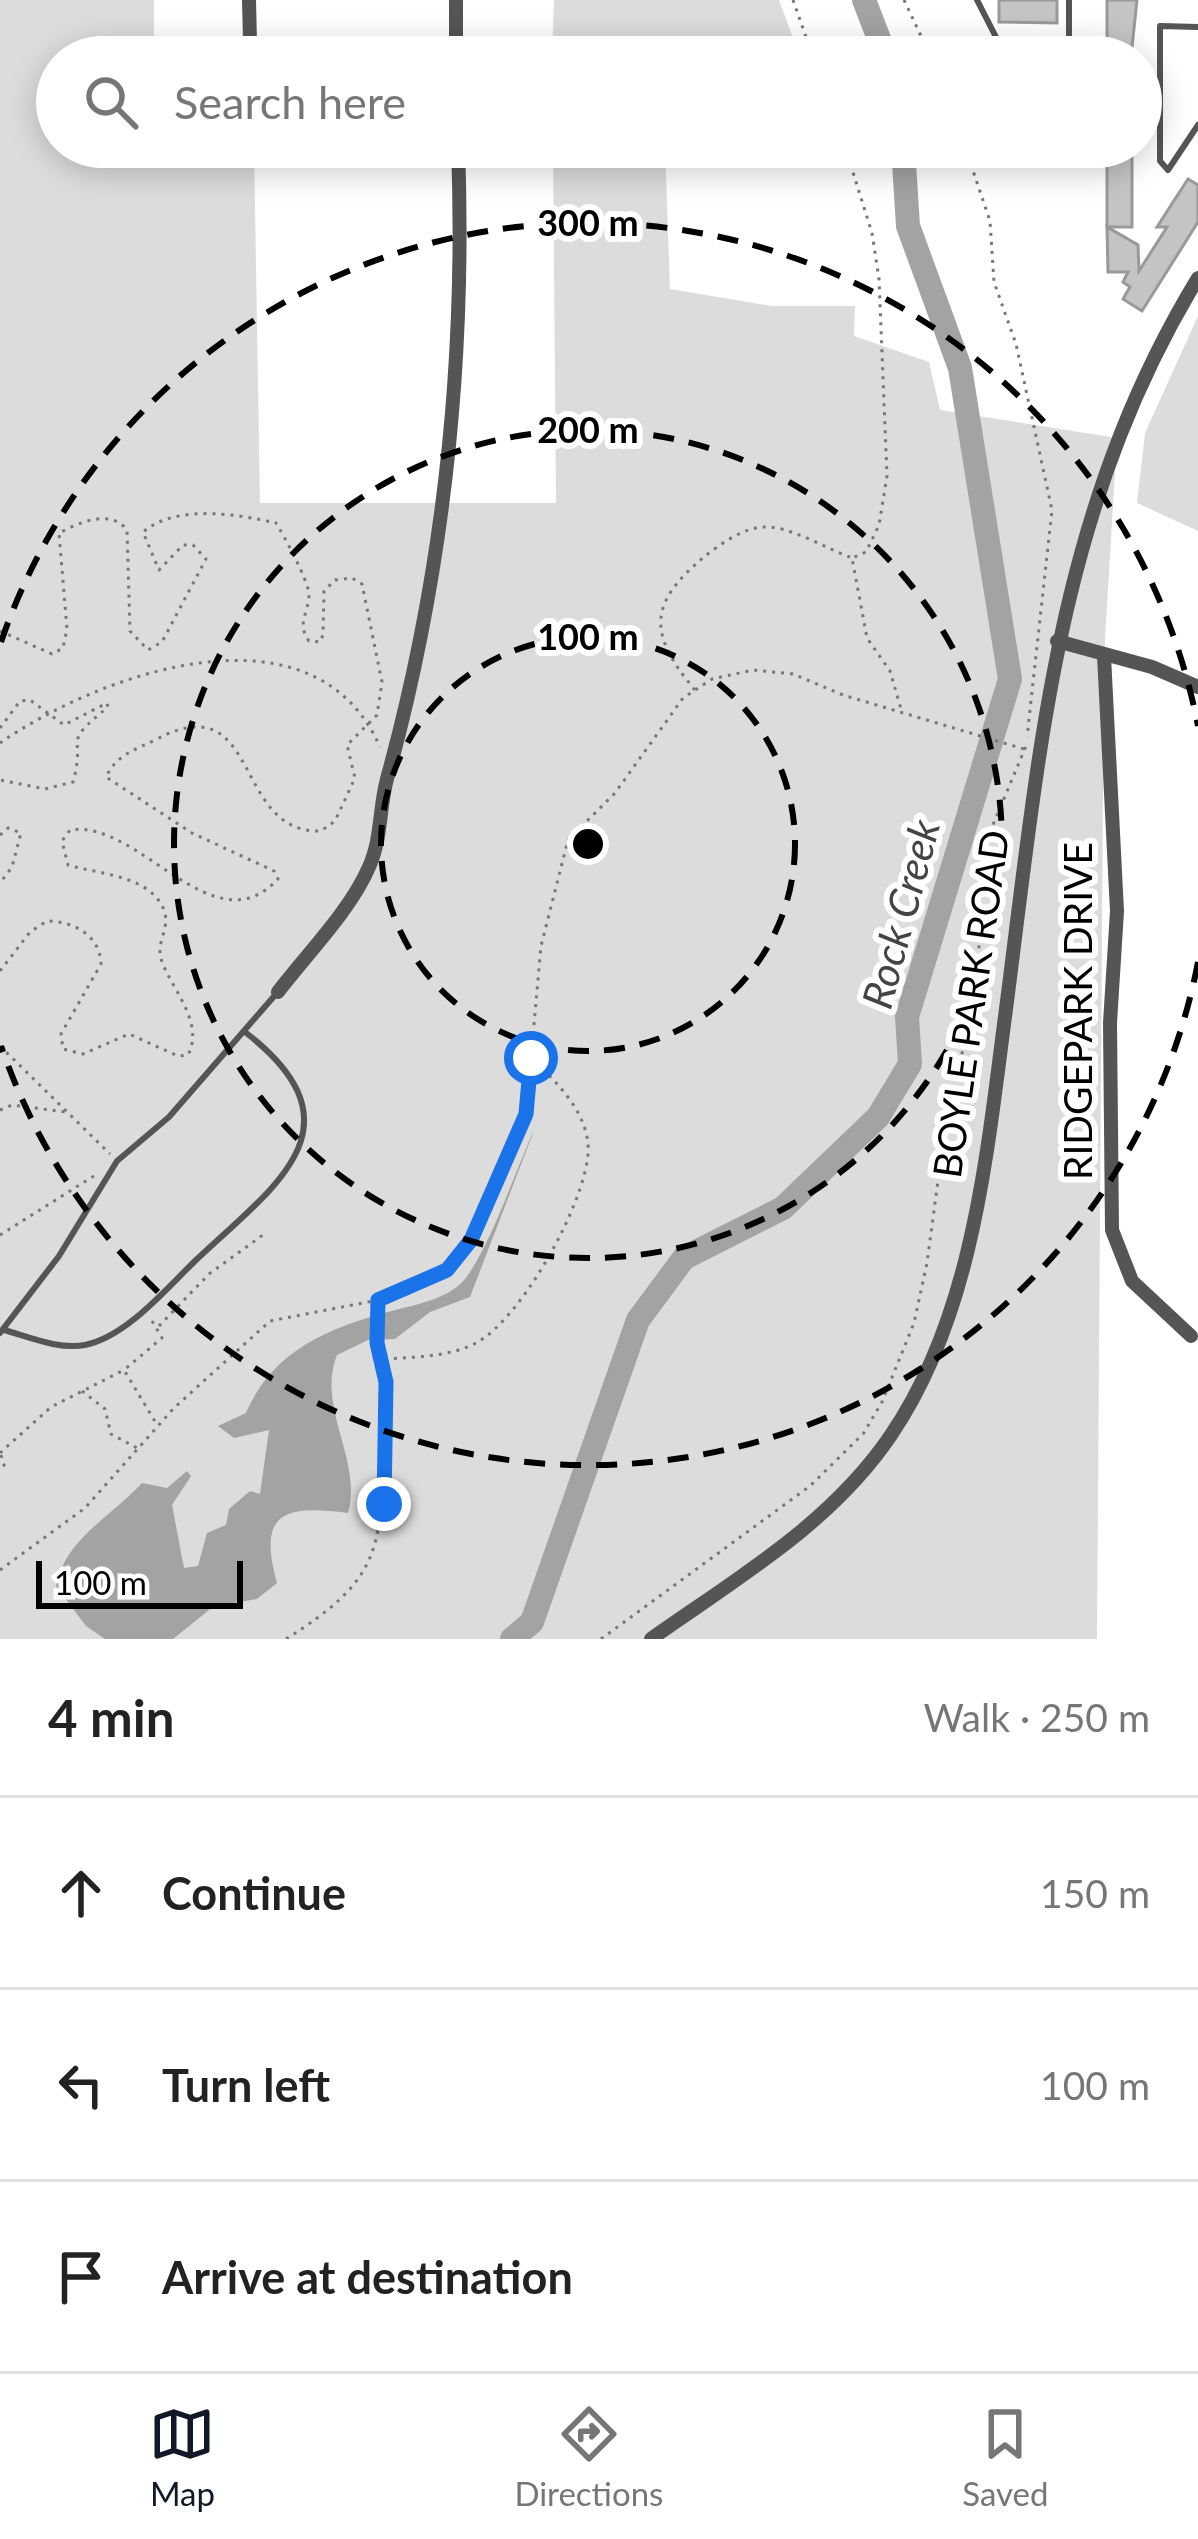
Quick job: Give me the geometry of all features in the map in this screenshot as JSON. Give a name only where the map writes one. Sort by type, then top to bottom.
[{"type":"street","points":[[249,0],[250,36]]},
{"type":"street","points":[[456,0],[456,36]]},
{"type":"street","points":[[278,992],[367,873],[382,827],[385,784],[408,715],[444,509],[458,344],[458,168]]},
{"type":"street","name":"BOYLE PARK ROAD","points":[[651,1639],[834,1506],[897,1426],[932,1357],[980,1187],[1057,641],[1117,438],[1137,389],[1198,278]]},
{"type":"street","points":[[1057,641],[1198,687]]},
{"type":"street","name":"RIDGEPARK DRIVE","points":[[1105,656],[1117,911],[1111,1023],[1112,1230],[1132,1281],[1191,1336]]},
{"type":"lane","points":[[977,0],[995,36]]},
{"type":"lane","points":[[1069,0],[1069,36]]},
{"type":"lane","points":[[1160,36],[1160,26],[1198,27]]},
{"type":"lane","points":[[1162,162],[1168,170],[1198,125]]},
{"type":"lane","points":[[245,1032],[292,1072],[304,1118],[295,1157],[256,1211],[142,1311],[87,1345],[54,1344],[2,1332],[117,1161],[169,1117],[278,992]]},
{"type":"path","points":[[793,0],[806,36]]},
{"type":"path","points":[[904,0],[921,36]]},
{"type":"path","points":[[695,690],[663,632],[660,609],[673,583],[734,537],[764,527],[852,558],[866,552],[879,525],[887,476],[878,262],[851,168]]},
{"type":"path","points":[[601,1639],[810,1486],[863,1434],[882,1402],[914,1323],[946,1121],[980,978],[977,891],[990,832],[1026,749],[1052,510],[1016,344],[994,282],[990,221],[972,168]]},
{"type":"path","points":[[0,631],[32,650],[52,654],[62,647],[67,628],[58,533],[84,521],[107,518],[121,521],[127,530],[130,631],[148,650],[162,642],[206,559],[193,544],[182,545],[159,570],[143,532],[205,515],[276,523],[306,583],[309,596],[302,620],[310,641],[320,641],[322,635],[324,591],[335,580],[352,578],[362,584],[382,682],[376,716],[347,745],[355,778],[348,800],[321,831],[300,832],[275,818],[226,736],[199,724],[176,729],[115,759],[106,777],[192,833],[274,871],[278,879],[269,889],[232,899],[210,898],[168,867],[88,827],[70,830],[62,841],[68,865],[140,885],[157,898],[168,932],[161,959],[190,1022],[194,1044],[188,1054],[178,1056],[129,1034],[82,1054],[64,1049],[61,1034],[101,964],[95,940],[79,929],[47,922],[30,932],[0,971]]},
{"type":"path","points":[[852,558],[867,638],[890,671],[901,709]]},
{"type":"path","points":[[0,743],[46,713],[139,678],[184,666],[248,659],[311,675],[346,696],[381,750],[385,784]]},
{"type":"path","points":[[0,1570],[85,1508],[158,1425],[270,1321],[378,1300],[447,1270],[471,1240],[526,1114],[541,946],[568,840],[615,793],[650,739],[695,690],[712,679],[753,670],[793,674],[1026,749]]},
{"type":"path","points":[[0,728],[20,701],[30,700],[64,724],[107,703],[108,707],[81,726],[74,741],[73,782],[45,789],[0,780]]},
{"type":"path","points":[[0,835],[8,828],[21,833],[12,867],[0,883]]},
{"type":"path","points":[[0,1046],[117,1161],[0,1234]]},
{"type":"path","points":[[385,1359],[473,1345],[503,1325],[538,1274],[588,1154],[583,1126],[561,1086],[531,1058]]},
{"type":"path","points":[[0,1110],[13,1106],[68,1113]]},
{"type":"path","points":[[158,1328],[208,1274],[267,1232]]},
{"type":"path","points":[[286,1639],[326,1614],[376,1556],[384,1504],[385,1359],[377,1343],[378,1300]]},
{"type":"path","points":[[5,1468],[0,1453],[51,1407],[124,1370],[162,1338],[142,1311]]},
{"type":"path","points":[[124,1370],[158,1425]]},
{"type":"path","points":[[81,1390],[105,1408],[108,1431],[138,1449]]},
{"type":"shaded area","points":[[0,0],[154,0],[154,36],[36,36],[36,168],[254,168],[260,503],[556,503],[553,168],[666,168],[670,289],[772,306],[855,306],[854,336],[929,362],[940,410],[1117,438],[1104,656],[1097,1639],[0,1639]]},
{"type":"shaded area","points":[[554,0],[779,0],[792,36],[553,36]]},
{"type":"shaded area","points":[[1198,316],[1198,531],[1137,503],[1145,433]]},
{"type":"shaded area","points":[[535,1128],[470,1297],[430,1312],[395,1339],[368,1340],[337,1355],[332,1394],[350,1474],[348,1513],[308,1510],[281,1518],[271,1541],[277,1583],[257,1599],[214,1606],[173,1639],[105,1639],[86,1626],[56,1586],[79,1542],[142,1483],[167,1488],[187,1471],[191,1476],[172,1505],[184,1568],[198,1566],[207,1533],[226,1525],[229,1509],[250,1491],[260,1494],[269,1430],[234,1438],[218,1426],[246,1413],[273,1371],[309,1343],[352,1323],[435,1299],[459,1285],[484,1247]]},
{"type":"building","points":[[999,0],[1057,0],[1057,23],[999,22]]},
{"type":"building","points":[[1107,0],[1137,0],[1133,36],[1107,36]]},
{"type":"building","points":[[1107,168],[1132,168],[1132,227],[1107,227]]},
{"type":"building","points":[[1188,179],[1198,185],[1198,222],[1142,311],[1123,299],[1130,287],[1123,282],[1128,272],[1108,272],[1107,227],[1138,245],[1139,271],[1167,227],[1157,227]]},
{"type":"waterway","name":"Rock Creek","points":[[864,0],[878,36]]},
{"type":"waterway","name":"Rock Creek","points":[[512,1639],[532,1622],[638,1320],[684,1258],[783,1208],[878,1117],[910,1064],[907,1017],[1010,679],[960,368],[908,226],[904,168]]},
{"type":"route","points":[[384,1504],[386,1382],[385,1359],[377,1343],[378,1300],[447,1270],[471,1240],[526,1114],[531,1058]]}]
